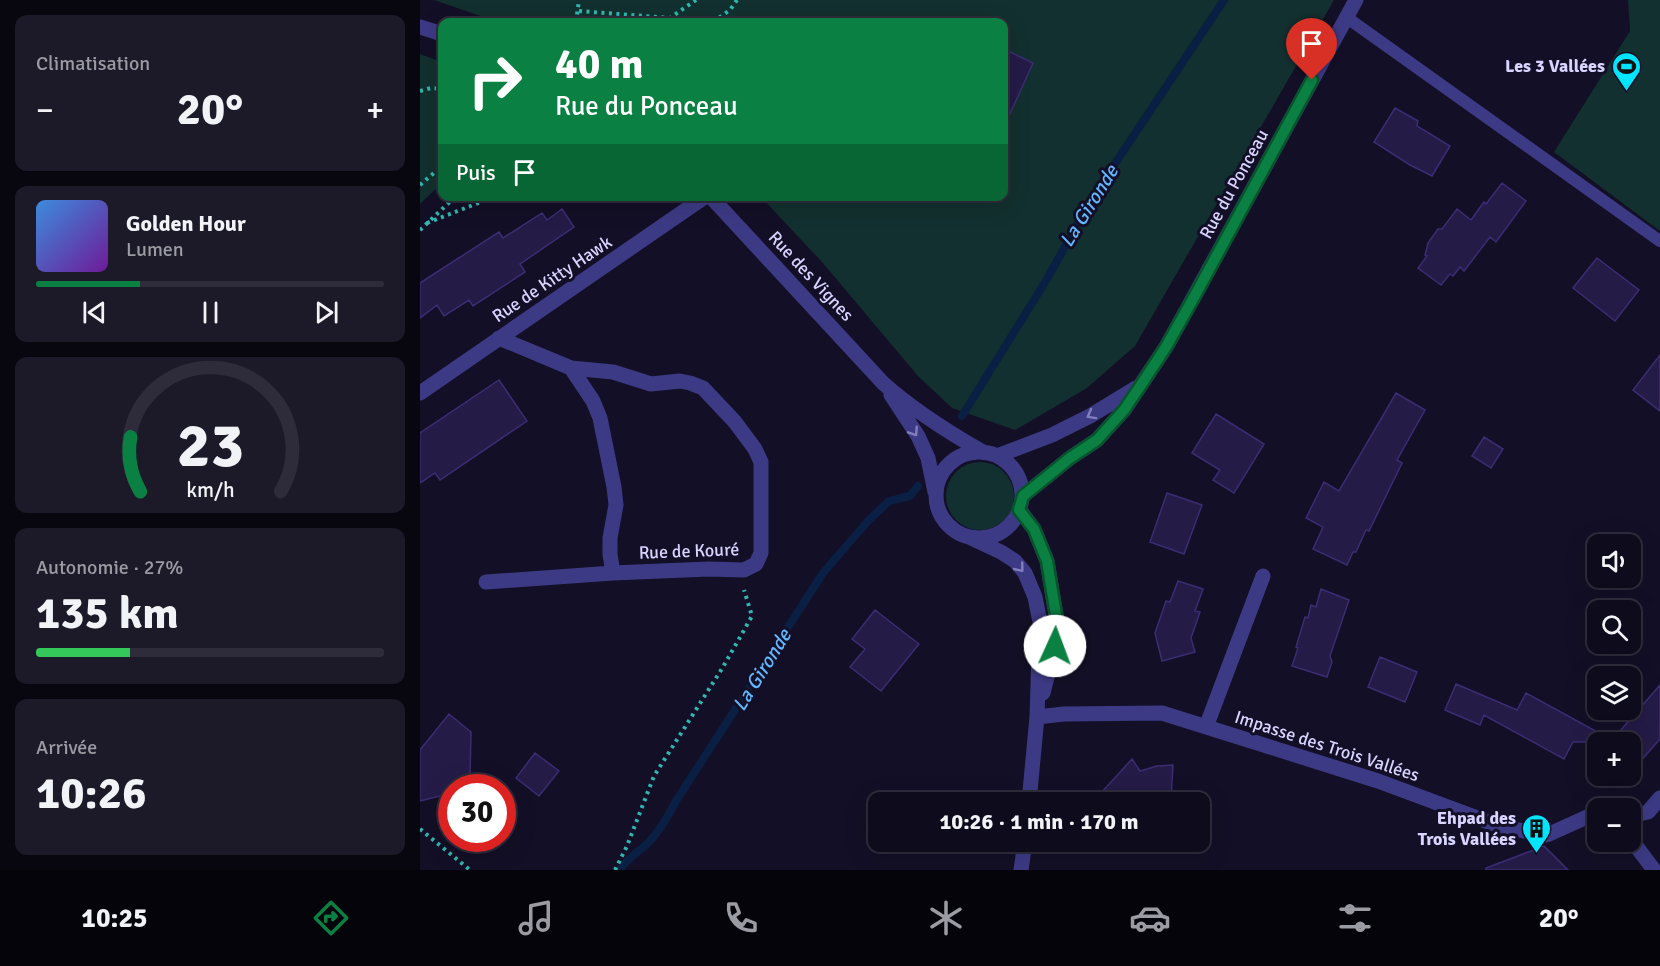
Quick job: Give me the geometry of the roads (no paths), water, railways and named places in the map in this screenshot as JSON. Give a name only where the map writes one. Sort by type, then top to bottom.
[{"type":"street","name":"Rue du Ponceau","points":[[1021,503],[1070,458],[1097,440],[1124,410],[1141,385],[1166,347],[1221,249],[1356,0]]},
{"type":"street","points":[[420,27],[438,33]]},
{"type":"street","name":"Rue de Kitty Hawk","points":[[420,393],[701,201]]},
{"type":"street","name":"Rue des Vignes","points":[[713,201],[883,383],[957,438],[990,454]]},
{"type":"street","name":"Rue de Kouré","points":[[486,582],[613,573],[709,569],[744,570],[756,564],[761,553],[761,462],[755,449],[735,422],[703,388],[680,381],[651,384],[613,372],[571,368],[499,338]]},
{"type":"street","points":[[571,368],[600,418],[616,505],[610,538],[613,573]]},
{"type":"street","name":"Rue des Vignes","points":[[883,383],[918,436],[928,458],[936,493]]},
{"type":"street","name":"Rue du Ponceau","points":[[990,454],[1052,435],[1090,416],[1141,385]]},
{"type":"street","points":[[1030,792],[1037,717],[1040,622],[1035,597],[1025,573],[1015,561],[971,537],[956,532],[945,522],[937,508],[936,493],[939,479],[946,467],[956,458],[969,453],[990,454],[1012,468],[1017,476],[1021,503],[1047,561],[1057,621],[1055,646],[1037,717]]},
{"type":"street","points":[[971,537],[986,538],[1000,532],[1012,523],[1021,503]]},
{"type":"street","points":[[1206,727],[1263,576]]},
{"type":"street","name":"Impasse des Trois Vallées","points":[[1037,717],[1064,714],[1162,713],[1378,781],[1499,826],[1547,835],[1587,817]]},
{"type":"street","points":[[1641,814],[1648,812],[1660,798]]},
{"type":"street","points":[[1021,870],[1023,852]]},
{"type":"street","points":[[1640,852],[1654,870]]},
{"type":"lane","points":[[1346,17],[1660,241]]},
{"type":"waterway","name":"La Gironde","points":[[962,416],[1047,279],[1092,198],[1224,0]]},
{"type":"waterway","name":"La Gironde","points":[[620,870],[660,829],[823,573],[868,521],[889,501],[910,496],[918,486]]},
{"type":"place","name":"Les 3 Vallées","points":[[1626,92]]},
{"type":"place","name":"Ehpad des Trois Vallées","points":[[1537,854]]}]
